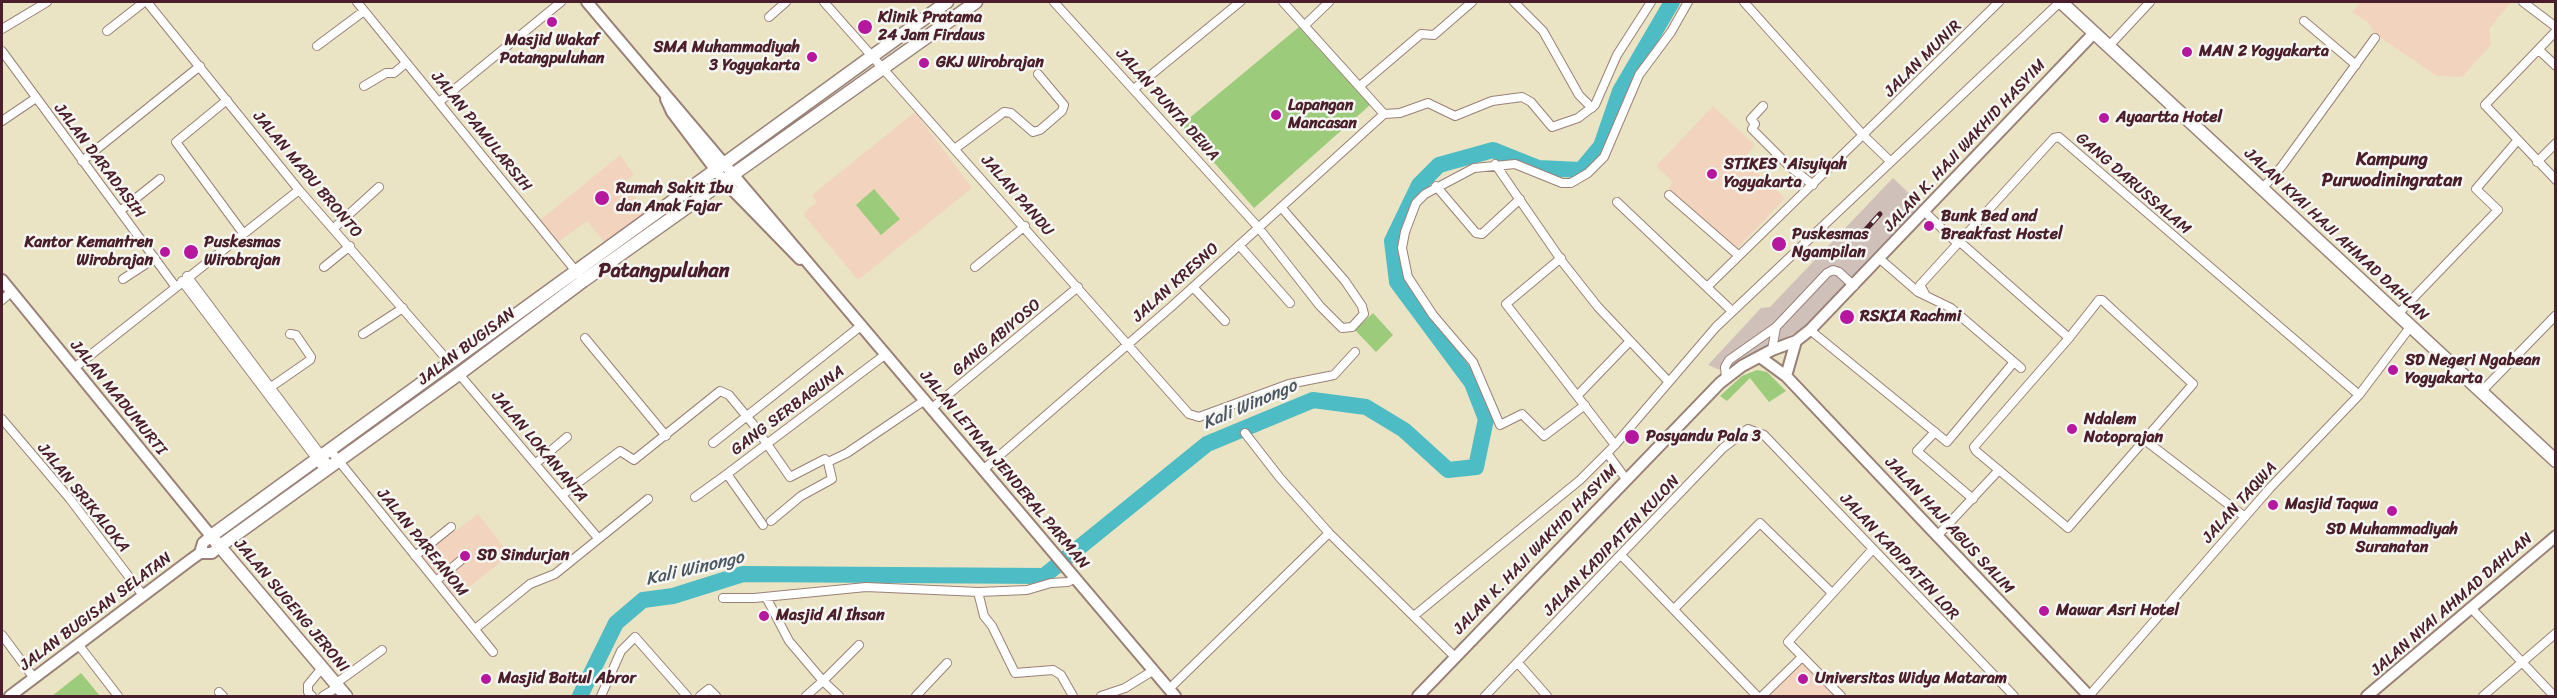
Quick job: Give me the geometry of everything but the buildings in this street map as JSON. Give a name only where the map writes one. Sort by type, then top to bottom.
[{"type":"main road","name":"JALAN BUGISAN","points":[[220,546],[459,374],[720,166],[947,2]]},
{"type":"main road","name":"JALAN BUGISAN","points":[[211,536],[450,363],[729,178],[976,2]]},
{"type":"main road","name":"JALAN KYAI HAJI AHMAD DAHLAN","points":[[2066,3],[2093,34],[2556,461]]},
{"type":"main road","points":[[450,363],[459,374]]},
{"type":"main road","name":"JALAN SUGENG JERONI","points":[[211,536],[340,689]]},
{"type":"street","points":[[2,29],[47,2]]},
{"type":"street","points":[[107,31],[146,2]]},
{"type":"street","name":"JALAN MADU BRONTO","points":[[146,2],[299,190],[450,363]]},
{"type":"street","name":"JALAN PAMULARSIH","points":[[357,2],[580,276]]},
{"type":"street","points":[[439,102],[561,2]]},
{"type":"street","name":"JALAN LETNAN JENDERAL PARMAN","points":[[587,2],[664,93],[672,112],[729,178],[790,238],[807,264],[862,325],[1173,695]]},
{"type":"street","points":[[769,17],[786,2]]},
{"type":"street","name":"JALAN PANDU","points":[[824,2],[1194,417],[1288,384],[1334,375],[1355,352]]},
{"type":"street","name":"JALAN PUNTA DEWA","points":[[1054,2],[1135,88],[1258,228],[1320,306],[1342,328],[1352,327],[1364,314],[1362,306],[1340,274],[1281,207]]},
{"type":"street","points":[[1135,88],[1240,2]]},
{"type":"street","points":[[1283,2],[1384,114],[1400,112],[1428,103],[1455,116],[1492,101],[1522,97],[1531,102],[1549,125],[1555,127],[1578,118],[1592,108],[1617,54],[1651,2]]},
{"type":"street","points":[[1305,25],[1329,2]]},
{"type":"street","points":[[1360,86],[1421,34],[1434,35],[1472,2]]},
{"type":"street","points":[[1514,2],[1543,31],[1579,95],[1592,108]]},
{"type":"street","points":[[1585,405],[1544,436],[1539,434],[1524,415],[1516,416],[1504,425],[1500,425],[1496,420],[1477,368],[1416,292],[1405,264],[1402,248],[1410,216],[1416,203],[1436,186],[1474,168],[1495,164],[1515,164],[1562,183],[1571,183],[1588,173],[1604,157],[1639,75],[1675,26],[1688,2]]},
{"type":"street","points":[[1744,2],[1863,135],[1890,161]]},
{"type":"street","name":"JALAN MUNIR","points":[[1707,287],[1999,2]]},
{"type":"street","points":[[2108,47],[2150,2]]},
{"type":"street","points":[[2523,2],[2556,27]]},
{"type":"street","points":[[1415,615],[1466,571],[1532,520],[1607,453],[1732,311],[1890,161],[2066,3]]},
{"type":"street","points":[[317,46],[364,11]]},
{"type":"street","points":[[2304,21],[2356,65]]},
{"type":"street","points":[[2556,31],[2485,105],[2556,180]]},
{"type":"street","name":"JALAN K. HAJI WAKHID HASYIM","points":[[1418,696],[1454,656],[1726,378],[1772,350],[1796,341],[1810,330],[2093,34]]},
{"type":"street","points":[[2262,189],[2375,38]]},
{"type":"street","points":[[2539,50],[2556,66]]},
{"type":"street","name":"JALAN DARADASIH","points":[[2,51],[155,258],[182,281],[271,387],[331,466]]},
{"type":"street","points":[[364,86],[386,73],[394,73],[406,63]]},
{"type":"street","points":[[82,161],[200,66]]},
{"type":"street","points":[[956,148],[1004,111],[1011,113],[1029,130],[1037,132],[1062,111],[1064,105],[1038,74]]},
{"type":"street","points":[[2,121],[36,98]]},
{"type":"street","points":[[227,100],[176,142],[243,233]]},
{"type":"street","points":[[1763,106],[1751,119],[1755,124],[1752,129],[1789,166],[1813,185]]},
{"type":"street","name":"JALAN KRESNO","points":[[984,469],[1128,344],[1384,114]]},
{"type":"street","name":"GANG DARUSSALAM","points":[[1922,293],[1920,285],[2054,138],[2059,137],[2359,395]]},
{"type":"street","points":[[2398,314],[2498,210],[2476,189],[2517,141]]},
{"type":"street","points":[[2537,162],[2556,143]]},
{"type":"street","points":[[1495,164],[1604,315],[1668,381]]},
{"type":"street","points":[[120,211],[160,179]]},
{"type":"street","points":[[1436,186],[1476,233],[1482,234],[1520,199]]},
{"type":"street","points":[[334,228],[379,187]]},
{"type":"street","points":[[74,368],[299,190]]},
{"type":"street","points":[[1669,195],[1738,255]]},
{"type":"street","points":[[1617,202],[1732,311]]},
{"type":"street","points":[[1924,211],[2070,338]]},
{"type":"street","points":[[975,267],[1025,226]]},
{"type":"street","points":[[1239,245],[1290,303]]},
{"type":"street","points":[[324,267],[350,246]]},
{"type":"street","points":[[123,279],[155,258]]},
{"type":"street","points":[[1561,258],[1506,304],[1578,394],[1615,445]]},
{"type":"street","points":[[1880,258],[1922,293],[1951,308],[2020,368]]},
{"type":"street","points":[[1726,378],[1725,367],[1729,360],[1776,327],[1830,271],[1839,272],[1854,286]]},
{"type":"street","name":"JALAN MADUMURTI","points":[[2,280],[211,536]]},
{"type":"street","name":"JALAN DARADASIH","points":[[182,281],[323,455]]},
{"type":"street","name":"GANG ABIYOSO","points":[[767,443],[790,477],[825,459],[828,462],[929,404],[1078,287]]},
{"type":"street","points":[[1192,287],[1225,321]]},
{"type":"street","points":[[2,300],[11,292]]},
{"type":"street","points":[[2102,300],[2193,381],[2192,387],[2146,441],[2068,528],[1976,451],[1975,445],[2070,338],[2096,302],[2102,300]]},
{"type":"street","points":[[363,334],[403,308]]},
{"type":"street","points":[[2482,392],[2556,315]]},
{"type":"street","points":[[713,443],[862,325]]},
{"type":"street","name":"JALAN TAQWA","points":[[2089,696],[2245,517],[2359,395],[2411,326]]},
{"type":"street","points":[[1772,350],[1776,327]]},
{"type":"street","points":[[1810,330],[1947,442],[2014,362]]},
{"type":"street","points":[[271,387],[310,360],[311,357],[296,335],[290,334]]},
{"type":"street","points":[[585,338],[666,436]]},
{"type":"street","points":[[1578,394],[1630,341]]},
{"type":"street","points":[[1786,376],[1796,341]]},
{"type":"street","name":"GANG SERBAGUNA","points":[[828,462],[832,479],[801,496],[767,523],[727,474],[886,354]]},
{"type":"street","name":"JALAN HAJI AGUS SALIM","points":[[1760,357],[1786,376],[2089,696]]},
{"type":"street","name":"JALAN LOKANANTA","points":[[459,374],[598,538]]},
{"type":"street","points":[[562,495],[620,451],[634,460],[720,391],[729,395],[767,443]]},
{"type":"street","name":"JALAN SRIKALOKA","points":[[2,419],[70,499],[142,594]]},
{"type":"street","name":"JALAN KADIPATEN KULON","points":[[1485,696],[1732,439],[1748,429],[1764,435]]},
{"type":"street","points":[[1935,432],[1917,450],[1973,499]]},
{"type":"street","points":[[1245,433],[1280,478],[1329,533],[1415,615],[1454,656]]},
{"type":"street","name":"JALAN KADIPATEN LOR","points":[[1764,435],[2014,696]]},
{"type":"street","points":[[536,464],[567,437]]},
{"type":"street","points":[[2146,441],[2245,517]]},
{"type":"street","points":[[1607,453],[1626,479]]},
{"type":"street","name":"JALAN PAREANOM","points":[[331,466],[415,556],[494,652]]},
{"type":"street","points":[[1937,536],[1999,470]]},
{"type":"street","points":[[695,497],[727,474]]},
{"type":"street","points":[[475,629],[530,584],[555,574],[648,499]]},
{"type":"street","points":[[1674,609],[1760,524],[1832,593]]},
{"type":"street","points":[[415,556],[451,528]]},
{"type":"street","points":[[1173,695],[1329,533]]},
{"type":"street","name":"JALAN BUGISAN SELATAN","points":[[200,553],[203,543],[211,536]]},
{"type":"street","name":"JALAN NYAI AHMAD DAHLAN","points":[[2371,695],[2556,536]]},
{"type":"street","name":"JALAN BUGISAN SELATAN","points":[[10,696],[142,594],[200,553],[212,553],[220,546]]},
{"type":"street","points":[[1841,696],[1801,658],[1790,646],[1789,640],[1873,549]]},
{"type":"street","points":[[1621,555],[1757,696]]},
{"type":"street","points":[[436,581],[460,561]]},
{"type":"street","points":[[723,598],[766,597],[866,587],[979,592],[1027,590],[1051,583],[1068,582],[1074,577]]},
{"type":"street","points":[[979,592],[984,616],[992,626],[1015,673],[1053,670],[1062,675],[1072,696]]},
{"type":"street","points":[[766,597],[789,641],[839,696]]},
{"type":"street","points":[[2471,608],[2554,696]]},
{"type":"street","points":[[2483,696],[2556,633]]},
{"type":"street","points":[[2,635],[34,678]]},
{"type":"street","points":[[600,696],[621,651],[635,637],[687,696]]},
{"type":"street","points":[[78,644],[118,696]]},
{"type":"street","points":[[806,696],[859,645]]},
{"type":"street","points":[[323,696],[340,689],[382,650]]},
{"type":"street","points":[[1762,696],[1801,658]]},
{"type":"street","points":[[916,696],[946,663]]},
{"type":"street","points":[[1518,663],[1547,696]]},
{"type":"street","points":[[307,695],[308,685],[322,668]]},
{"type":"street","points":[[1101,696],[1125,688],[1154,670]]},
{"type":"street","points":[[700,696],[709,689],[717,696]]},
{"type":"shaded area","points":[[2361,2],[2511,2],[2489,29],[2491,45],[2462,77],[2437,76],[2375,34],[2368,22],[2352,12]]},
{"type":"shaded area","name":"STIKES 'Aisyiyah Yogyakarta","points":[[1713,106],[1755,145],[1743,159],[1785,198],[1735,251],[1668,189],[1673,182],[1656,166]]},
{"type":"shaded area","points":[[915,112],[972,188],[858,280],[803,214],[817,202],[812,195]]},
{"type":"shaded area","name":"Rumah Sakit Ibu dan Anak Fajar","points":[[620,155],[634,175],[624,183],[647,213],[605,243],[587,221],[557,243],[539,221]]},
{"type":"shaded area","points":[[1893,178],[1921,205],[1817,315],[1802,329],[1723,371],[1708,365],[1761,308],[1770,307]]},
{"type":"shaded area","name":"SD Sindurjan","points":[[478,514],[510,555],[455,598],[421,557]]},
{"type":"shaded area","name":"Universitas Widya Mataram","points":[[1804,661],[1839,696],[1766,696]]},
{"type":"green space","name":"Lapangan Mancasan","points":[[1299,27],[1370,105],[1254,208],[1181,125]]},
{"type":"green space","points":[[874,189],[900,219],[881,235],[856,205]]},
{"type":"green space","points":[[1373,313],[1393,335],[1376,352],[1355,330]]},
{"type":"green space","points":[[1757,370],[1767,372],[1786,391],[1769,402],[1750,378],[1727,401],[1720,396],[1742,376]]},
{"type":"green space","points":[[81,673],[100,696],[52,696]]},
{"type":"waterway","name":"Kali Winongo","points":[[580,696],[616,623],[643,600],[673,596],[743,574],[1044,576],[1207,444],[1313,400],[1366,407],[1404,430],[1448,470],[1476,467],[1486,419],[1472,383],[1397,282],[1392,241],[1419,185],[1439,165],[1493,150],[1538,168],[1581,170],[1601,146],[1620,91],[1672,2]]},
{"type":"railway","points":[[1860,236],[1880,214]]},
{"type":"place","name":"Masjid Wakaf Patangpuluhan","points":[[552,22]]},
{"type":"place","name":"Klinik Pratama 24 Jam Firdaus","points":[[865,27]]},
{"type":"place","name":"MAN 2 Yogyakarta","points":[[2187,52]]},
{"type":"place","name":"SMA Muhammadiyah 3 Yogyakarta","points":[[812,57]]},
{"type":"place","name":"GKJ Wirobrajan","points":[[924,63]]},
{"type":"place","name":"Lapangan Mancasan","points":[[1276,115]]},
{"type":"place","name":"Ayaartta Hotel","points":[[2104,118]]},
{"type":"place","name":"STIKES 'Aisyiyah Yogyakarta","points":[[1712,174]]},
{"type":"place","name":"Rumah Sakit Ibu dan Anak Fajar","points":[[602,198]]},
{"type":"place","name":"Bunk Bed and Breakfast Hostel","points":[[1929,226]]},
{"type":"place","name":"Puskesmas Ngampilan","points":[[1779,244]]},
{"type":"place","name":"Kantor Kemantren Wirobrajan","points":[[165,252]]},
{"type":"place","name":"Puskesmas Wirobrajan","points":[[191,252]]},
{"type":"place","name":"RSKIA Rachmi","points":[[1847,317]]},
{"type":"place","name":"SD Negeri Ngabean Yogyakarta","points":[[2393,370]]},
{"type":"place","name":"Ndalem Notoprajan","points":[[2072,429]]},
{"type":"place","name":"Posyandu Pala 3","points":[[1632,437]]},
{"type":"place","name":"Masjid Taqwa","points":[[2273,505]]},
{"type":"place","name":"SD Muhammadiyah Suranatan","points":[[2392,511]]},
{"type":"place","name":"SD Sindurjan","points":[[465,556]]},
{"type":"place","name":"Mawar Asri Hotel","points":[[2044,611]]},
{"type":"place","name":"Masjid Al Ihsan","points":[[764,616]]},
{"type":"place","name":"Masjid Baitul Abror","points":[[486,679]]},
{"type":"place","name":"Universitas Widya Mataram","points":[[1803,679]]},
{"type":"district","name":"Kampung Purwodiningratan","points":[[2392,170]]},
{"type":"district","name":"Patangpuluhan","points":[[664,272]]}]
